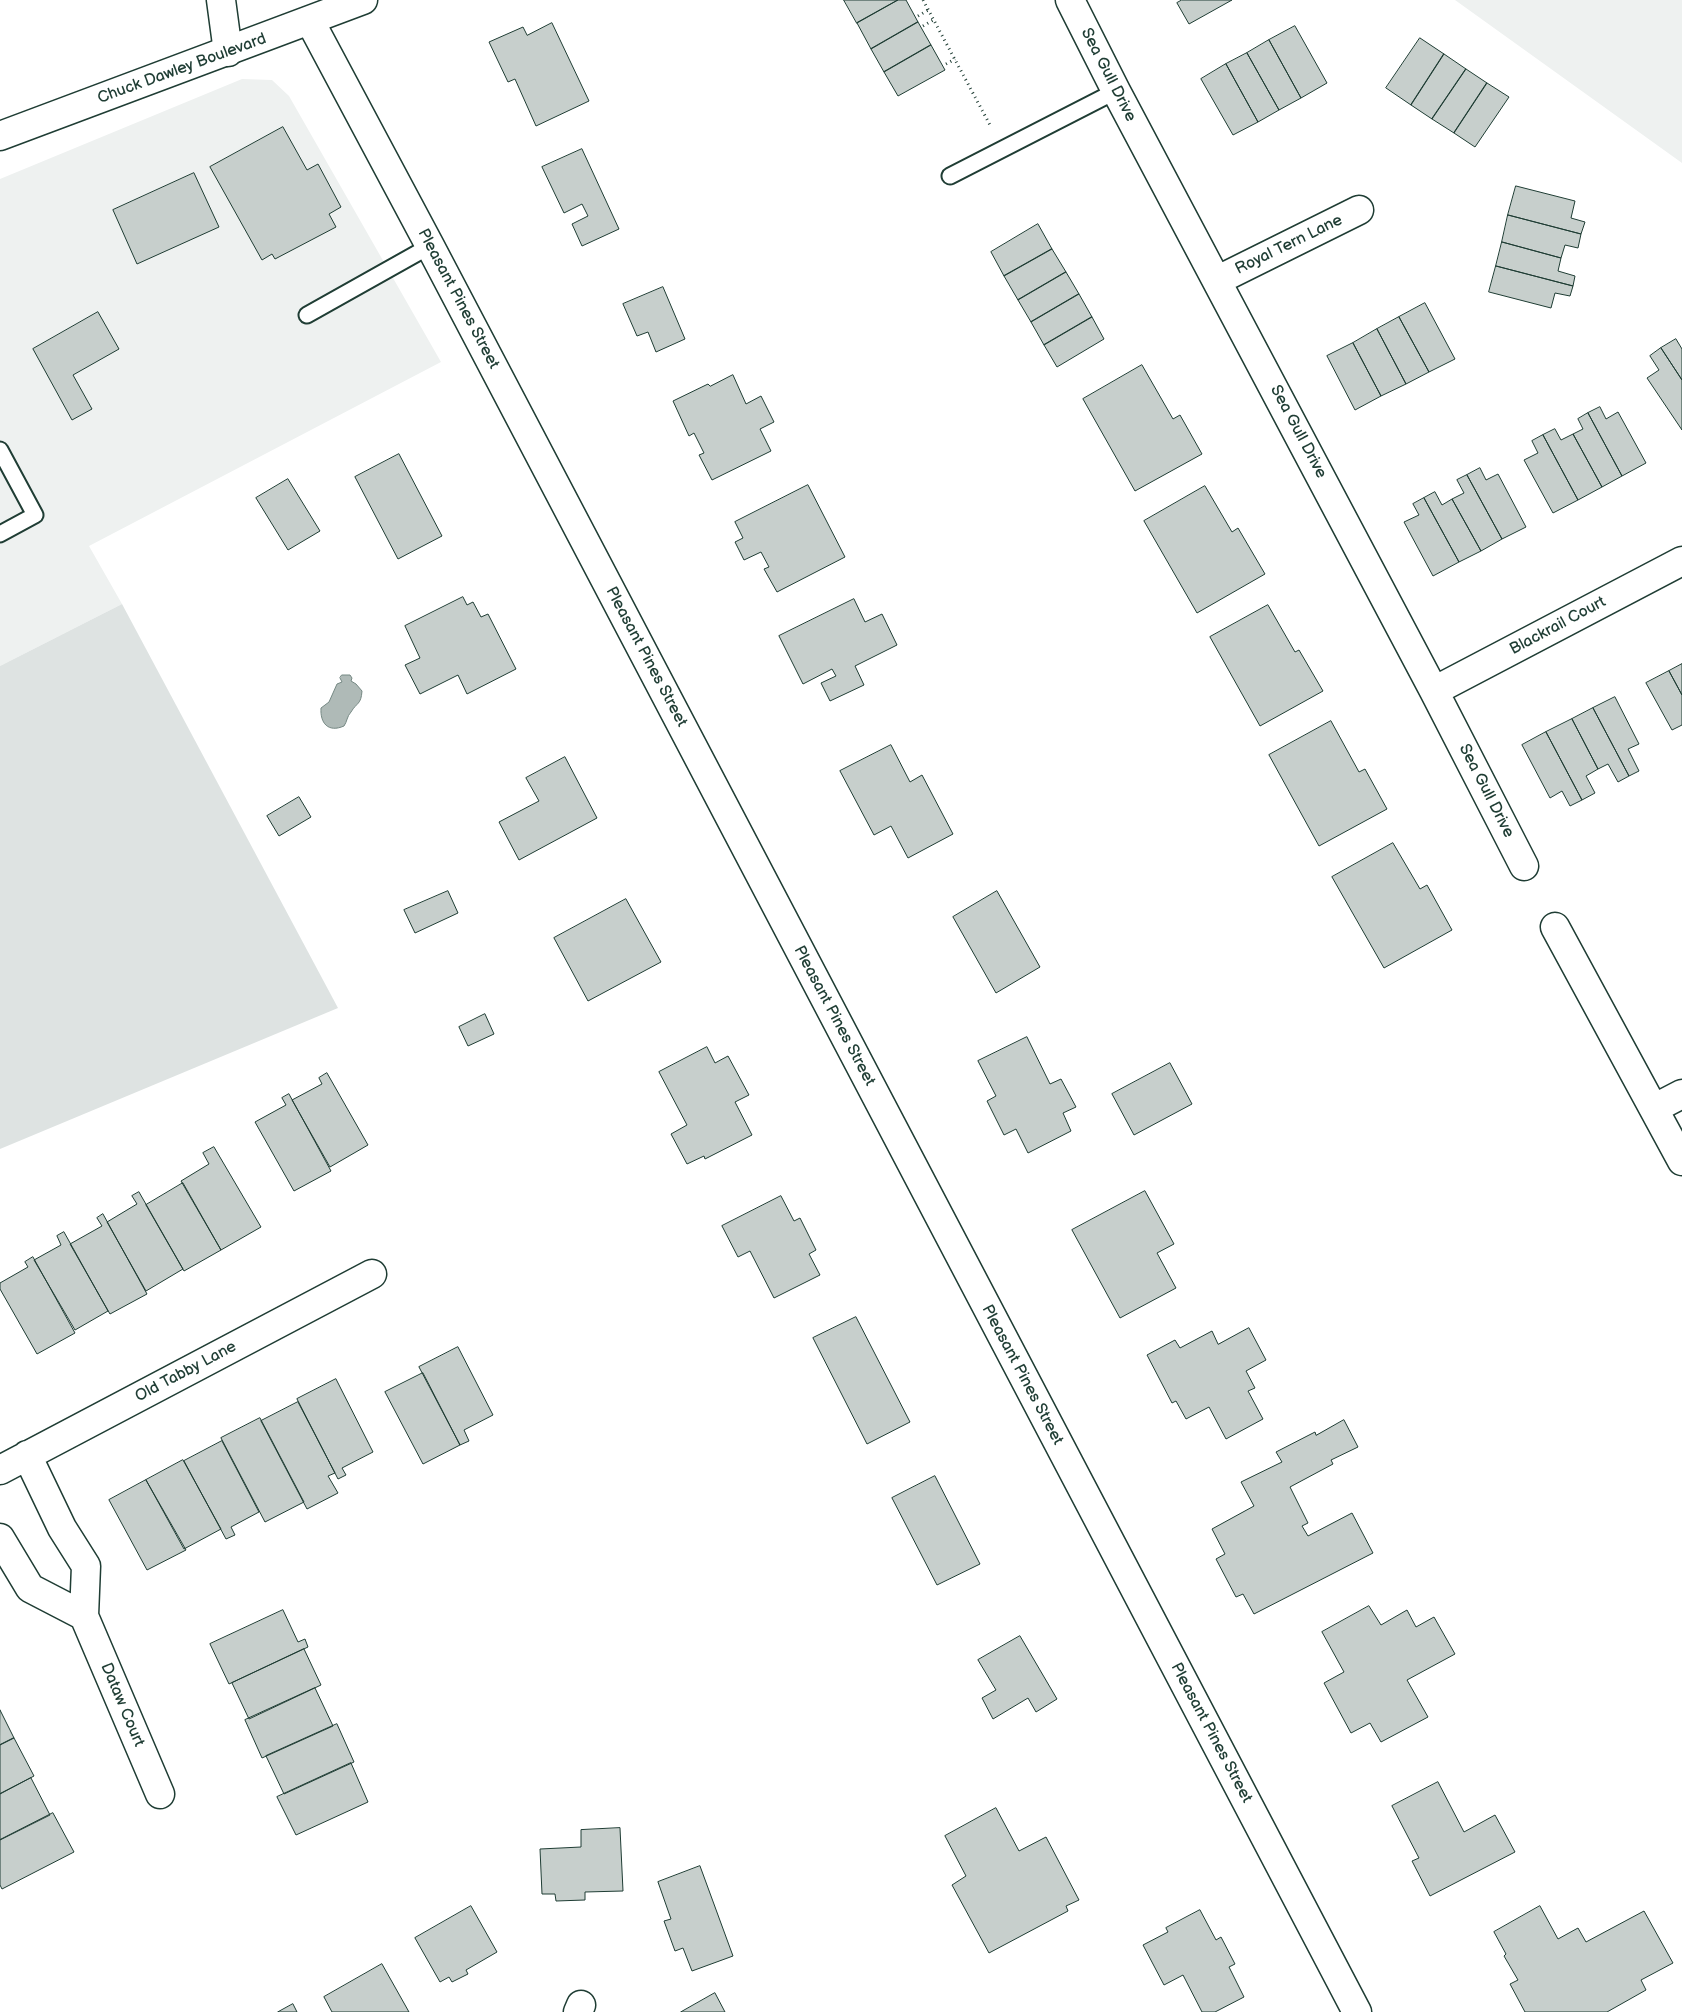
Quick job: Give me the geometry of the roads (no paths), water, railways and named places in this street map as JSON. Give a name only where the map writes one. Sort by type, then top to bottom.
[{"type":"street","points":[[221,0],[228,52]]},
{"type":"street","name":"Chuck Dawley Boulevard","points":[[0,136],[363,0]]},
{"type":"street","name":"Sea Gull Drive","points":[[1070,0],[1116,91],[1434,690],[1524,866]]},
{"type":"street","name":"Pleasant Pines Street","points":[[310,21],[1357,2012]]},
{"type":"street","name":"Royal Tern Lane","points":[[1218,280],[1359,210]]},
{"type":"street","name":"Blackrail Court","points":[[1434,690],[1682,561]]},
{"type":"street","points":[[1556,928],[1682,1161]]},
{"type":"street","points":[[1655,1108],[1682,1094]]},
{"type":"street","name":"Old Tabby Lane","points":[[0,1470],[372,1274]]},
{"type":"street","name":"Dataw Court","points":[[27,1455],[62,1528],[86,1566],[84,1616],[160,1794]]},
{"type":"street","points":[[0,1538],[30,1588],[84,1616]]},
{"type":"lane","points":[[950,176],[1116,91]]},
{"type":"lane","points":[[307,315],[430,246]]},
{"type":"lane","points":[[0,450],[35,515],[0,534]]}]
